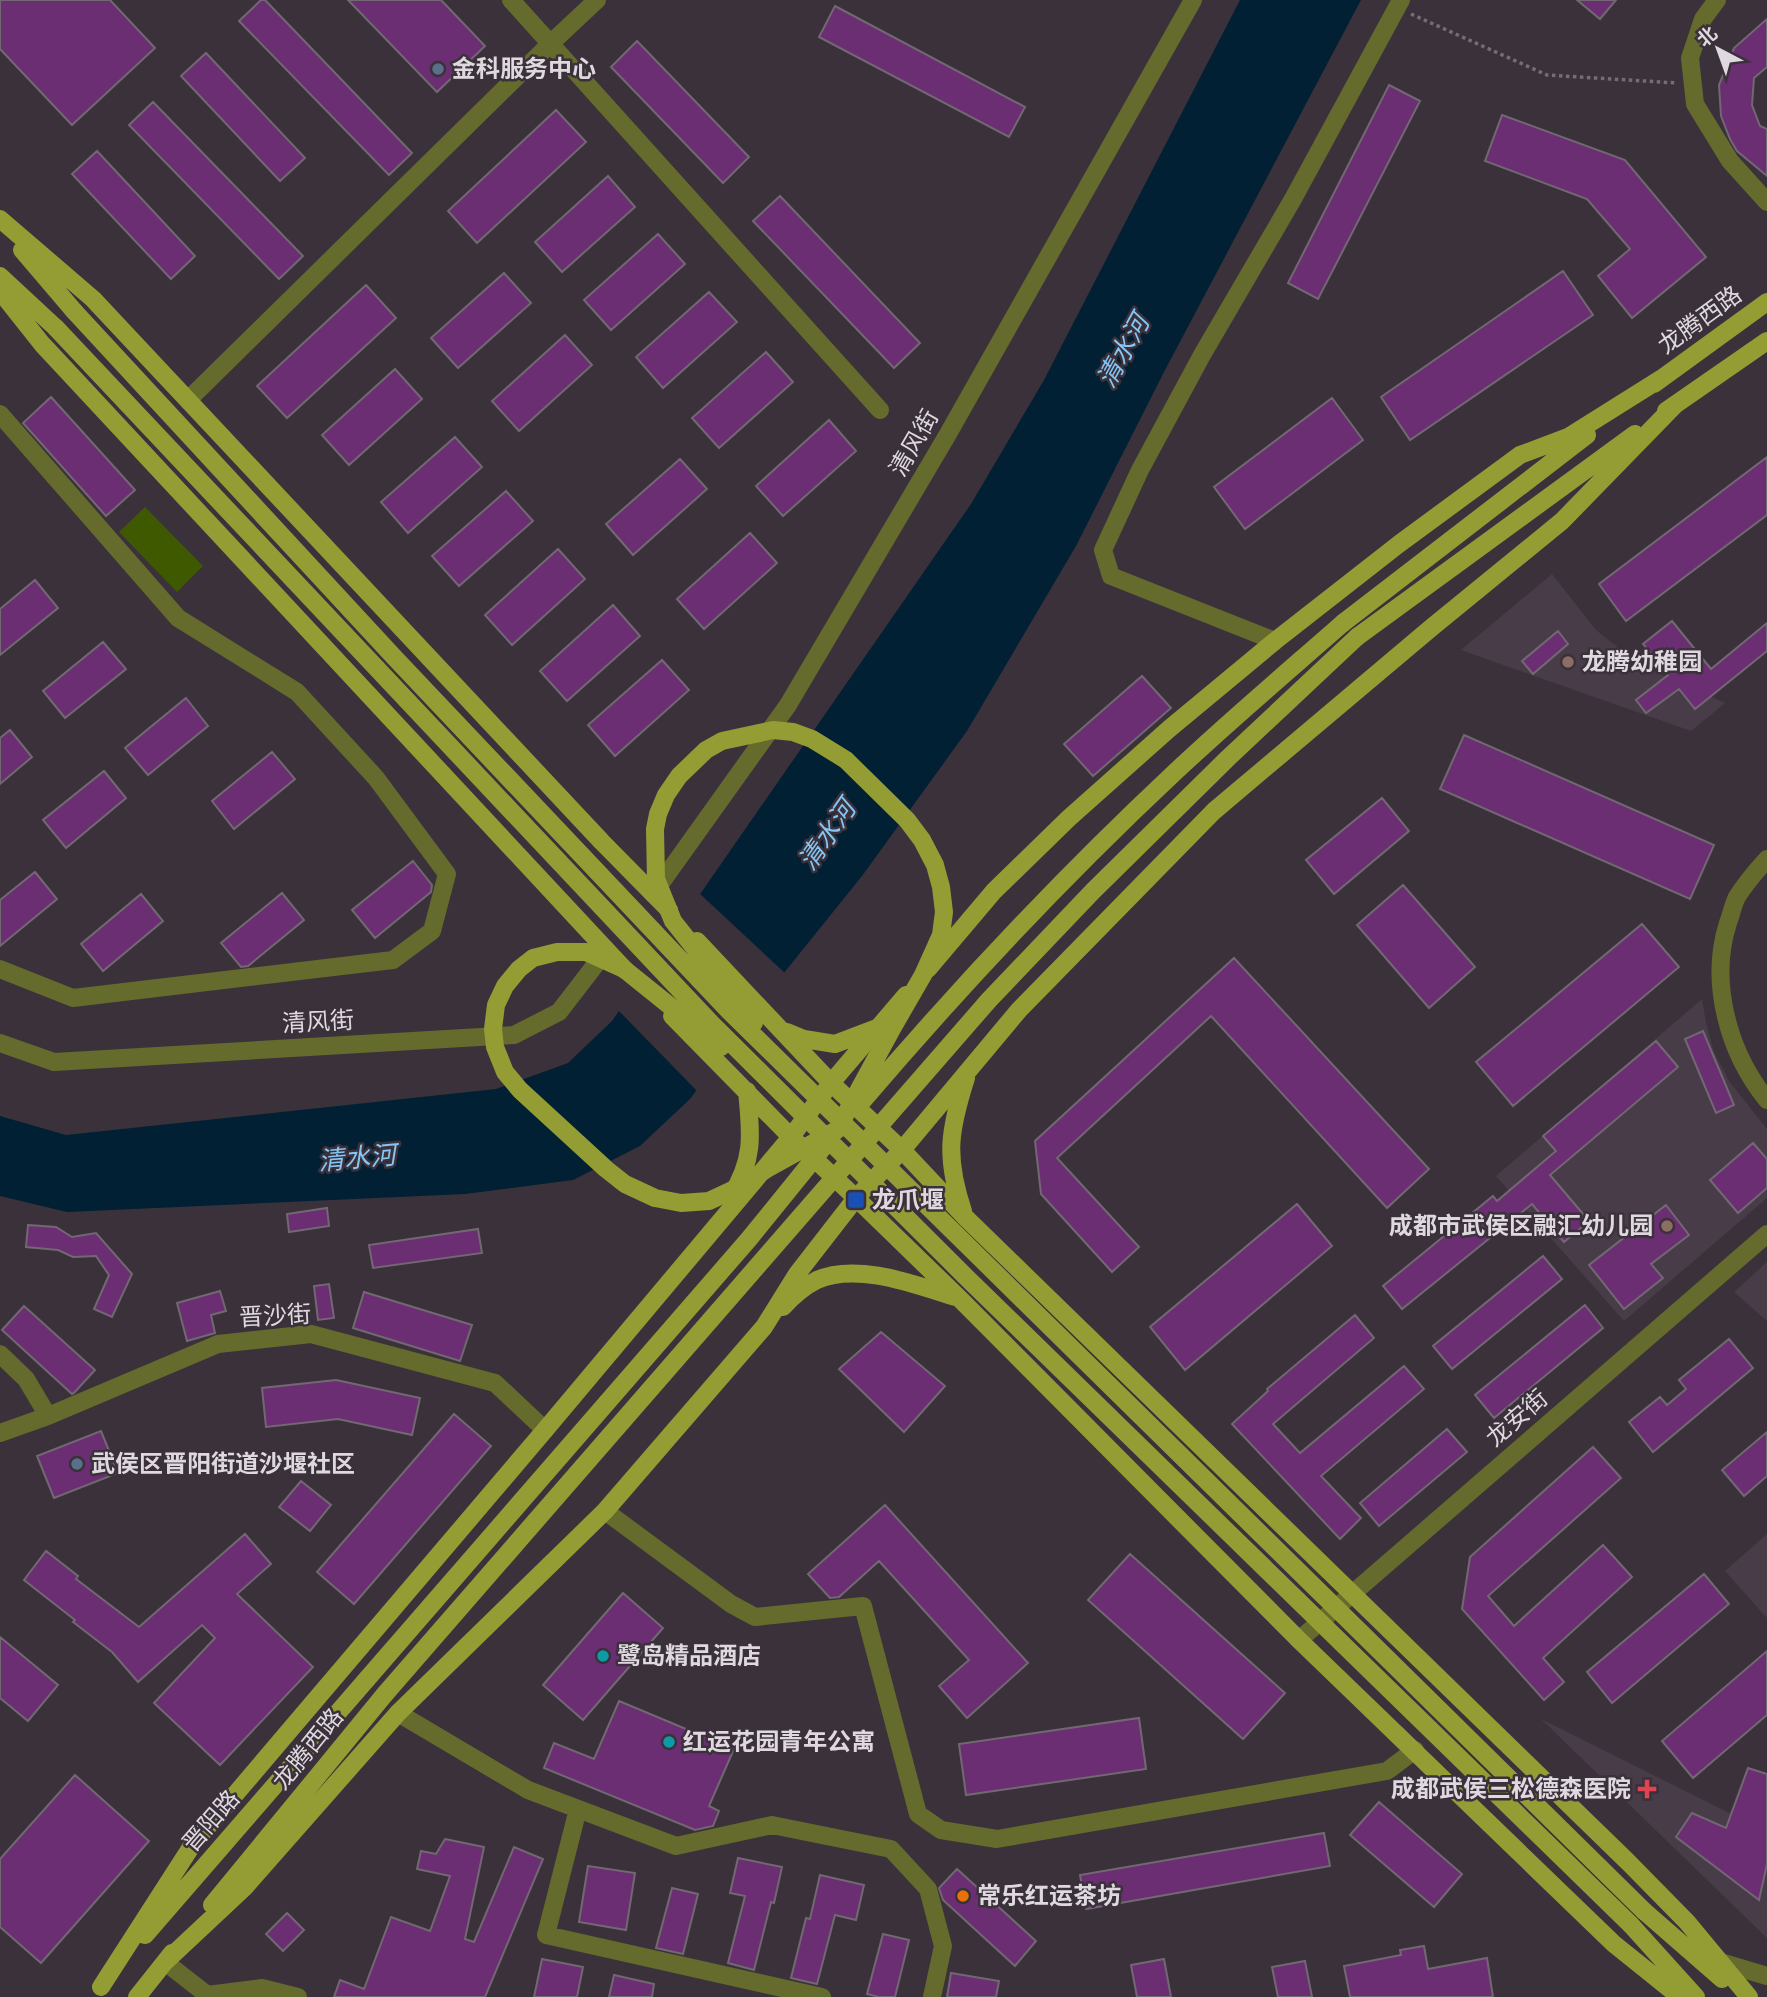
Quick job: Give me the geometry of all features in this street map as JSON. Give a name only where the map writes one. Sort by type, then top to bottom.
[{"type":"main road","points":[[0,221],[93,299],[831,1083],[1628,1862],[1687,1923],[1749,1997]]},
{"type":"main road","points":[[0,221],[74,311],[413,677],[729,1012],[1644,1911],[1744,1997]]},
{"type":"main road","points":[[0,276],[55,328],[710,1022],[964,1275],[1631,1926],[1696,1997]]},
{"type":"main road","points":[[0,291],[42,344],[606,951],[791,1137],[960,1299],[1299,1640],[1614,1944],[1680,1997]]},
{"type":"main road","name":"龙腾西路","points":[[1662,377],[1767,302]]},
{"type":"main road","points":[[764,1327],[797,1274],[856,1198],[902,1150],[1019,1010],[1214,811],[1430,628],[1562,521],[1676,404],[1767,341]]},
{"type":"main road","points":[[97,1992],[193,1844],[545,1430],[791,1137],[831,1083],[994,891],[1060,827],[1169,729],[1275,641],[1399,544],[1520,455],[1568,437],[1662,377]]},
{"type":"main road","points":[[787,1099],[624,969],[586,952],[557,952],[533,958],[519,969],[505,986],[496,1006],[493,1029],[495,1047],[505,1072],[520,1090],[625,1184],[655,1198],[681,1203],[709,1201],[739,1187],[837,1130],[934,1017],[1034,910],[1172,774],[1343,623],[1662,377]]},
{"type":"main road","name":"龙腾西路","points":[[137,1997],[384,1694],[989,1000],[1112,872],[1357,637],[1676,404]]},
{"type":"main road","points":[[801,1082],[673,921],[656,879],[655,829],[658,814],[666,795],[679,776],[706,750],[722,741],[773,730],[793,732],[812,739],[846,760],[907,820],[922,840],[935,864],[941,887],[944,912],[941,934],[923,975],[837,1130]]},
{"type":"main road","points":[[778,1026],[804,1039],[835,1044],[877,1028]]},
{"type":"main road","points":[[966,1217],[954,1184],[950,1159],[952,1132],[969,1069]]},
{"type":"main road","points":[[704,1239],[735,1189],[747,1162],[751,1139],[747,1091]]},
{"type":"main road","name":"晋阳路","points":[[97,1992],[749,1239],[837,1130]]},
{"type":"main road","points":[[165,1962],[244,1888],[398,1713],[605,1511],[793,1297],[817,1280],[841,1274],[874,1275],[960,1299]]},
{"type":"street","points":[[511,0],[880,410]]},
{"type":"street","points":[[188,400],[597,0]]},
{"type":"street","name":"清风街","points":[[653,894],[788,705],[948,434],[1193,0]]},
{"type":"street","points":[[1717,0],[1703,19],[1690,58],[1695,104],[1730,161],[1767,202]]},
{"type":"street","points":[[1275,641],[1111,576],[1103,550],[1140,470],[1202,355],[1293,199],[1399,4]]},
{"type":"street","points":[[0,414],[178,618],[297,692],[376,778],[447,874],[432,931],[393,960],[73,998],[0,969]]},
{"type":"street","points":[[1767,859],[1736,899],[1724,937],[1720,970],[1724,1012],[1733,1037],[1757,1087],[1767,1100]]},
{"type":"street","name":"清风街","points":[[0,1043],[54,1062],[514,1035],[559,1012],[606,951]]},
{"type":"street","name":"龙安街","points":[[1299,1640],[1767,1234]]},
{"type":"street","name":"晋沙街","points":[[0,1433],[48,1416],[218,1344],[311,1334],[495,1383],[545,1430]]},
{"type":"street","points":[[0,1354],[26,1379],[48,1416]]},
{"type":"street","points":[[605,1511],[731,1604],[755,1617],[863,1606],[918,1814],[941,1830],[997,1839],[1024,1835],[1387,1772],[1415,1750]]},
{"type":"street","points":[[398,1713],[528,1790],[677,1846],[772,1825],[891,1849],[928,1889],[943,1946],[933,1997]]},
{"type":"street","points":[[578,1809],[546,1935],[822,1997]]},
{"type":"street","points":[[165,1962],[208,1996],[262,1988],[298,1997]]},
{"type":"street","points":[[1720,1962],[1767,1976]]},
{"type":"path","points":[[1399,4],[1547,75],[1693,84]]},
{"type":"shaded area","name":"龙腾幼稚园","points":[[1552,574],[1596,630],[1624,652],[1656,672],[1725,703],[1691,731],[1461,650]]},
{"type":"shaded area","points":[[1702,999],[1714,1052],[1729,1081],[1767,1129],[1767,1198],[1624,1321],[1496,1176]]},
{"type":"shaded area","points":[[1767,1262],[1767,1321],[1734,1292]]},
{"type":"shaded area","points":[[1767,1534],[1767,1618],[1725,1571]]},
{"type":"shaded area","name":"成都武侯三松德森医院","points":[[1541,1719],[1767,1832],[1767,1938]]},
{"type":"green space","points":[[145,507],[203,566],[177,592],[119,532]]},
{"type":"water","name":"清水河","points":[[1240,0],[1361,0],[1164,372],[1076,546],[967,731],[862,876],[779,979],[690,1099],[640,1146],[573,1180],[465,1194],[67,1212],[0,1196],[0,1116],[66,1135],[496,1089],[568,1063],[612,1021],[971,504],[1044,380]]},
{"type":"pier","points":[[698,892],[787,975],[699,1093],[617,1009]]},
{"type":"building","points":[[0,0],[110,0],[155,48],[72,125],[0,49]]},
{"type":"building","points":[[261,0],[265,0],[412,153],[389,175],[239,21]]},
{"type":"building","name":"金科服务中心","points":[[348,0],[441,0],[485,46],[437,92]]},
{"type":"building","points":[[1577,0],[1616,0],[1600,19]]},
{"type":"building","points":[[835,6],[1025,107],[1009,137],[819,37]]},
{"type":"building","points":[[1767,19],[1767,67],[1754,78],[1752,105],[1760,126],[1767,129],[1767,176],[1737,151],[1730,139],[1721,116],[1719,85],[1734,48]]},
{"type":"building","points":[[637,41],[749,157],[723,183],[611,67]]},
{"type":"building","points":[[206,53],[305,158],[280,181],[181,76]]},
{"type":"building","points":[[1389,85],[1420,101],[1318,299],[1288,283]]},
{"type":"building","points":[[153,102],[303,256],[279,279],[129,125]]},
{"type":"building","points":[[556,110],[586,142],[477,243],[448,211]]},
{"type":"building","points":[[1502,115],[1625,160],[1706,257],[1632,318],[1598,276],[1630,249],[1587,199],[1485,161]]},
{"type":"building","points":[[97,151],[195,256],[171,279],[72,174]]},
{"type":"building","points":[[608,176],[635,207],[562,272],[535,242]]},
{"type":"building","points":[[780,196],[920,343],[894,368],[753,221]]},
{"type":"building","points":[[658,234],[685,264],[611,330],[584,300]]},
{"type":"building","points":[[1563,271],[1593,315],[1410,440],[1381,397]]},
{"type":"building","points":[[504,273],[531,303],[458,368],[431,338]]},
{"type":"building","points":[[366,285],[396,318],[287,418],[257,386]]},
{"type":"building","points":[[709,292],[737,322],[663,388],[636,357]]},
{"type":"building","points":[[565,335],[592,365],[519,431],[492,401]]},
{"type":"building","points":[[766,352],[793,382],[719,448],[692,418]]},
{"type":"building","points":[[395,369],[422,399],[349,465],[322,435]]},
{"type":"building","points":[[51,397],[135,490],[106,516],[23,423]]},
{"type":"building","points":[[1332,398],[1363,440],[1245,529],[1214,487]]},
{"type":"building","points":[[829,420],[856,451],[783,516],[756,486]]},
{"type":"building","points":[[455,437],[482,467],[408,533],[381,502]]},
{"type":"building","points":[[1767,457],[1767,515],[1626,621],[1599,584]]},
{"type":"building","points":[[680,459],[707,489],[633,555],[606,524]]},
{"type":"building","points":[[506,491],[533,521],[459,586],[432,556]]},
{"type":"building","points":[[750,533],[777,563],[704,629],[677,599]]},
{"type":"building","points":[[558,549],[585,579],[512,645],[485,615]]},
{"type":"building","points":[[35,580],[58,608],[0,655],[0,609]]},
{"type":"building","points":[[613,605],[640,636],[567,701],[540,671]]},
{"type":"building","points":[[1672,621],[1711,669],[1767,623],[1767,651],[1695,709],[1679,689],[1646,713],[1636,700],[1668,675],[1643,644]]},
{"type":"building","points":[[1558,631],[1568,644],[1533,674],[1522,661]]},
{"type":"building","points":[[103,642],[126,669],[65,718],[43,691]]},
{"type":"building","points":[[662,660],[689,690],[615,756],[588,725]]},
{"type":"building","points":[[1142,676],[1171,708],[1093,776],[1064,744]]},
{"type":"building","points":[[186,698],[208,726],[148,775],[125,748]]},
{"type":"building","points":[[10,730],[32,757],[0,784],[0,738]]},
{"type":"building","points":[[1464,735],[1714,845],[1690,899],[1440,789]]},
{"type":"building","points":[[272,752],[295,779],[234,829],[212,801]]},
{"type":"building","points":[[104,771],[126,798],[66,848],[43,820]]},
{"type":"building","points":[[1382,798],[1409,831],[1334,894],[1306,860]]},
{"type":"building","points":[[413,861],[432,885],[431,892],[375,938],[352,910]]},
{"type":"building","points":[[35,872],[57,899],[0,946],[0,900]]},
{"type":"building","points":[[1403,885],[1475,967],[1429,1008],[1357,925]]},
{"type":"building","points":[[282,893],[304,920],[248,966],[241,967],[221,943]]},
{"type":"building","points":[[141,894],[163,921],[103,971],[81,944]]},
{"type":"building","points":[[1642,924],[1679,967],[1513,1106],[1476,1062]]},
{"type":"building","points":[[1234,958],[1429,1169],[1387,1208],[1211,1016],[1057,1158],[1139,1247],[1112,1272],[1041,1194],[1035,1141]]},
{"type":"building","points":[[1703,1031],[1734,1105],[1716,1113],[1685,1039]]},
{"type":"building","points":[[1656,1041],[1678,1067],[1550,1175],[1589,1221],[1564,1242],[1532,1204],[1402,1309],[1383,1286],[1493,1196],[1497,1201],[1556,1151],[1543,1136]]},
{"type":"building","points":[[1753,1143],[1767,1159],[1767,1188],[1738,1213],[1710,1180]]},
{"type":"building","points":[[1297,1204],[1332,1246],[1185,1370],[1150,1327]]},
{"type":"building","points":[[1666,1205],[1689,1235],[1651,1264],[1663,1278],[1624,1309],[1589,1265]]},
{"type":"building","points":[[327,1208],[329,1226],[289,1232],[287,1214]]},
{"type":"building","points":[[28,1225],[56,1227],[72,1237],[96,1233],[132,1274],[112,1317],[94,1309],[109,1275],[96,1256],[73,1257],[58,1250],[26,1247]]},
{"type":"building","points":[[478,1229],[482,1253],[373,1268],[369,1245]]},
{"type":"building","points":[[1543,1256],[1562,1279],[1452,1369],[1433,1346]]},
{"type":"building","points":[[329,1284],[334,1318],[318,1320],[314,1286]]},
{"type":"building","points":[[220,1291],[226,1311],[211,1315],[215,1333],[187,1341],[177,1303]]},
{"type":"building","points":[[364,1292],[472,1325],[460,1361],[353,1328]]},
{"type":"building","points":[[1585,1305],[1603,1328],[1494,1418],[1475,1395]]},
{"type":"building","points":[[24,1306],[95,1370],[74,1393],[2,1330]]},
{"type":"building","points":[[1355,1315],[1374,1338],[1273,1424],[1300,1453],[1404,1366],[1424,1389],[1321,1476],[1361,1518],[1340,1539],[1232,1424],[1268,1391],[1267,1389]]},
{"type":"building","points":[[881,1332],[945,1386],[904,1432],[839,1369]]},
{"type":"building","points":[[1729,1339],[1753,1368],[1653,1452],[1629,1422],[1660,1397],[1667,1405],[1686,1389],[1679,1380]]},
{"type":"building","points":[[336,1380],[420,1398],[412,1435],[338,1419],[266,1427],[262,1388]]},
{"type":"building","points":[[454,1414],[491,1446],[354,1604],[317,1572]]},
{"type":"building","points":[[1447,1429],[1467,1452],[1379,1526],[1360,1503]]},
{"type":"building","name":"武侯区晋阳街道沙堰社区","points":[[101,1431],[118,1473],[54,1498],[37,1456]]},
{"type":"building","points":[[1767,1432],[1767,1476],[1744,1496],[1722,1470]]},
{"type":"building","points":[[1593,1447],[1621,1478],[1488,1596],[1514,1626],[1603,1545],[1632,1577],[1543,1658],[1564,1682],[1544,1700],[1462,1609],[1470,1557]]},
{"type":"building","points":[[301,1481],[331,1505],[310,1531],[279,1507]]},
{"type":"building","points":[[885,1505],[1028,1663],[967,1718],[939,1686],[969,1660],[879,1561],[839,1597],[830,1598],[808,1574]]},
{"type":"building","points":[[245,1534],[271,1564],[237,1594],[313,1667],[220,1765],[154,1703],[215,1638],[202,1625],[138,1682],[112,1652],[24,1580],[46,1551],[78,1576],[76,1579],[139,1627]]},
{"type":"building","points":[[1130,1554],[1285,1693],[1243,1739],[1088,1600]]},
{"type":"building","points":[[1704,1574],[1729,1604],[1612,1703],[1587,1672]]},
{"type":"building","name":"鹭岛精品酒店","points":[[623,1593],[663,1628],[583,1720],[543,1685]]},
{"type":"building","points":[[0,1637],[58,1685],[28,1721],[0,1698]]},
{"type":"building","points":[[1767,1651],[1767,1715],[1693,1778],[1662,1741]]},
{"type":"building","points":[[619,1701],[734,1749],[709,1806],[719,1811],[713,1826],[695,1830],[544,1768],[554,1743],[594,1759]]},
{"type":"building","points":[[1139,1718],[1146,1769],[966,1795],[959,1744]]},
{"type":"building","name":"成都武侯三松德森医院","points":[[1748,1768],[1767,1774],[1767,1864],[1759,1900],[1676,1837],[1692,1813],[1726,1828]]},
{"type":"building","points":[[75,1775],[149,1841],[41,1963],[0,1927],[0,1859]]},
{"type":"building","points":[[1379,1802],[1462,1874],[1434,1907],[1350,1835]]},
{"type":"building","points":[[1324,1833],[1330,1866],[1086,1909],[1080,1875]]},
{"type":"building","points":[[445,1839],[484,1847],[465,1939],[474,1942],[514,1847],[543,1859],[485,1997],[334,1997],[340,1980],[364,1989],[391,1917],[430,1931],[450,1876],[417,1869],[421,1851],[436,1854]]},
{"type":"building","points":[[738,1858],[782,1867],[754,1970],[728,1963],[745,1896],[730,1893]]},
{"type":"building","points":[[588,1866],[635,1873],[626,1930],[579,1922]]},
{"type":"building","points":[[957,1869],[1036,1941],[1015,1966],[943,1900],[939,1888]]},
{"type":"building","points":[[820,1875],[864,1885],[856,1920],[835,1915],[817,1984],[791,1978],[806,1918],[810,1919]]},
{"type":"building","points":[[672,1888],[698,1894],[683,1954],[656,1948]]},
{"type":"building","points":[[287,1913],[304,1930],[283,1951],[266,1934]]},
{"type":"building","points":[[883,1934],[909,1940],[895,1997],[867,1994]]},
{"type":"building","points":[[1424,1946],[1428,1969],[1487,1958],[1493,1997],[1350,1997],[1344,1966],[1401,1955],[1400,1950]]},
{"type":"building","points":[[542,1959],[583,1967],[577,1997],[534,1997]]},
{"type":"building","points":[[1164,1959],[1171,1997],[1137,1997],[1131,1965]]},
{"type":"building","points":[[1305,1961],[1312,1997],[1278,1997],[1272,1967]]},
{"type":"building","points":[[951,1973],[999,1981],[996,1997],[947,1997]]},
{"type":"building","points":[[614,1975],[654,1984],[652,1997],[609,1997]]},
{"type":"place","name":"金科服务中心","points":[[438,69]]},
{"type":"place","name":"龙腾幼稚园","points":[[1568,662]]},
{"type":"place","name":"龙爪堰","points":[[856,1200]]},
{"type":"place","name":"成都市武侯区融汇幼儿园","points":[[1667,1226]]},
{"type":"place","name":"武侯区晋阳街道沙堰社区","points":[[77,1464]]},
{"type":"place","name":"鹭岛精品酒店","points":[[603,1656]]},
{"type":"place","name":"红运花园青年公寓","points":[[669,1742]]},
{"type":"place","name":"成都武侯三松德森医院","points":[[1647,1789]]},
{"type":"place","name":"常乐红运茶坊","points":[[963,1896]]}]
